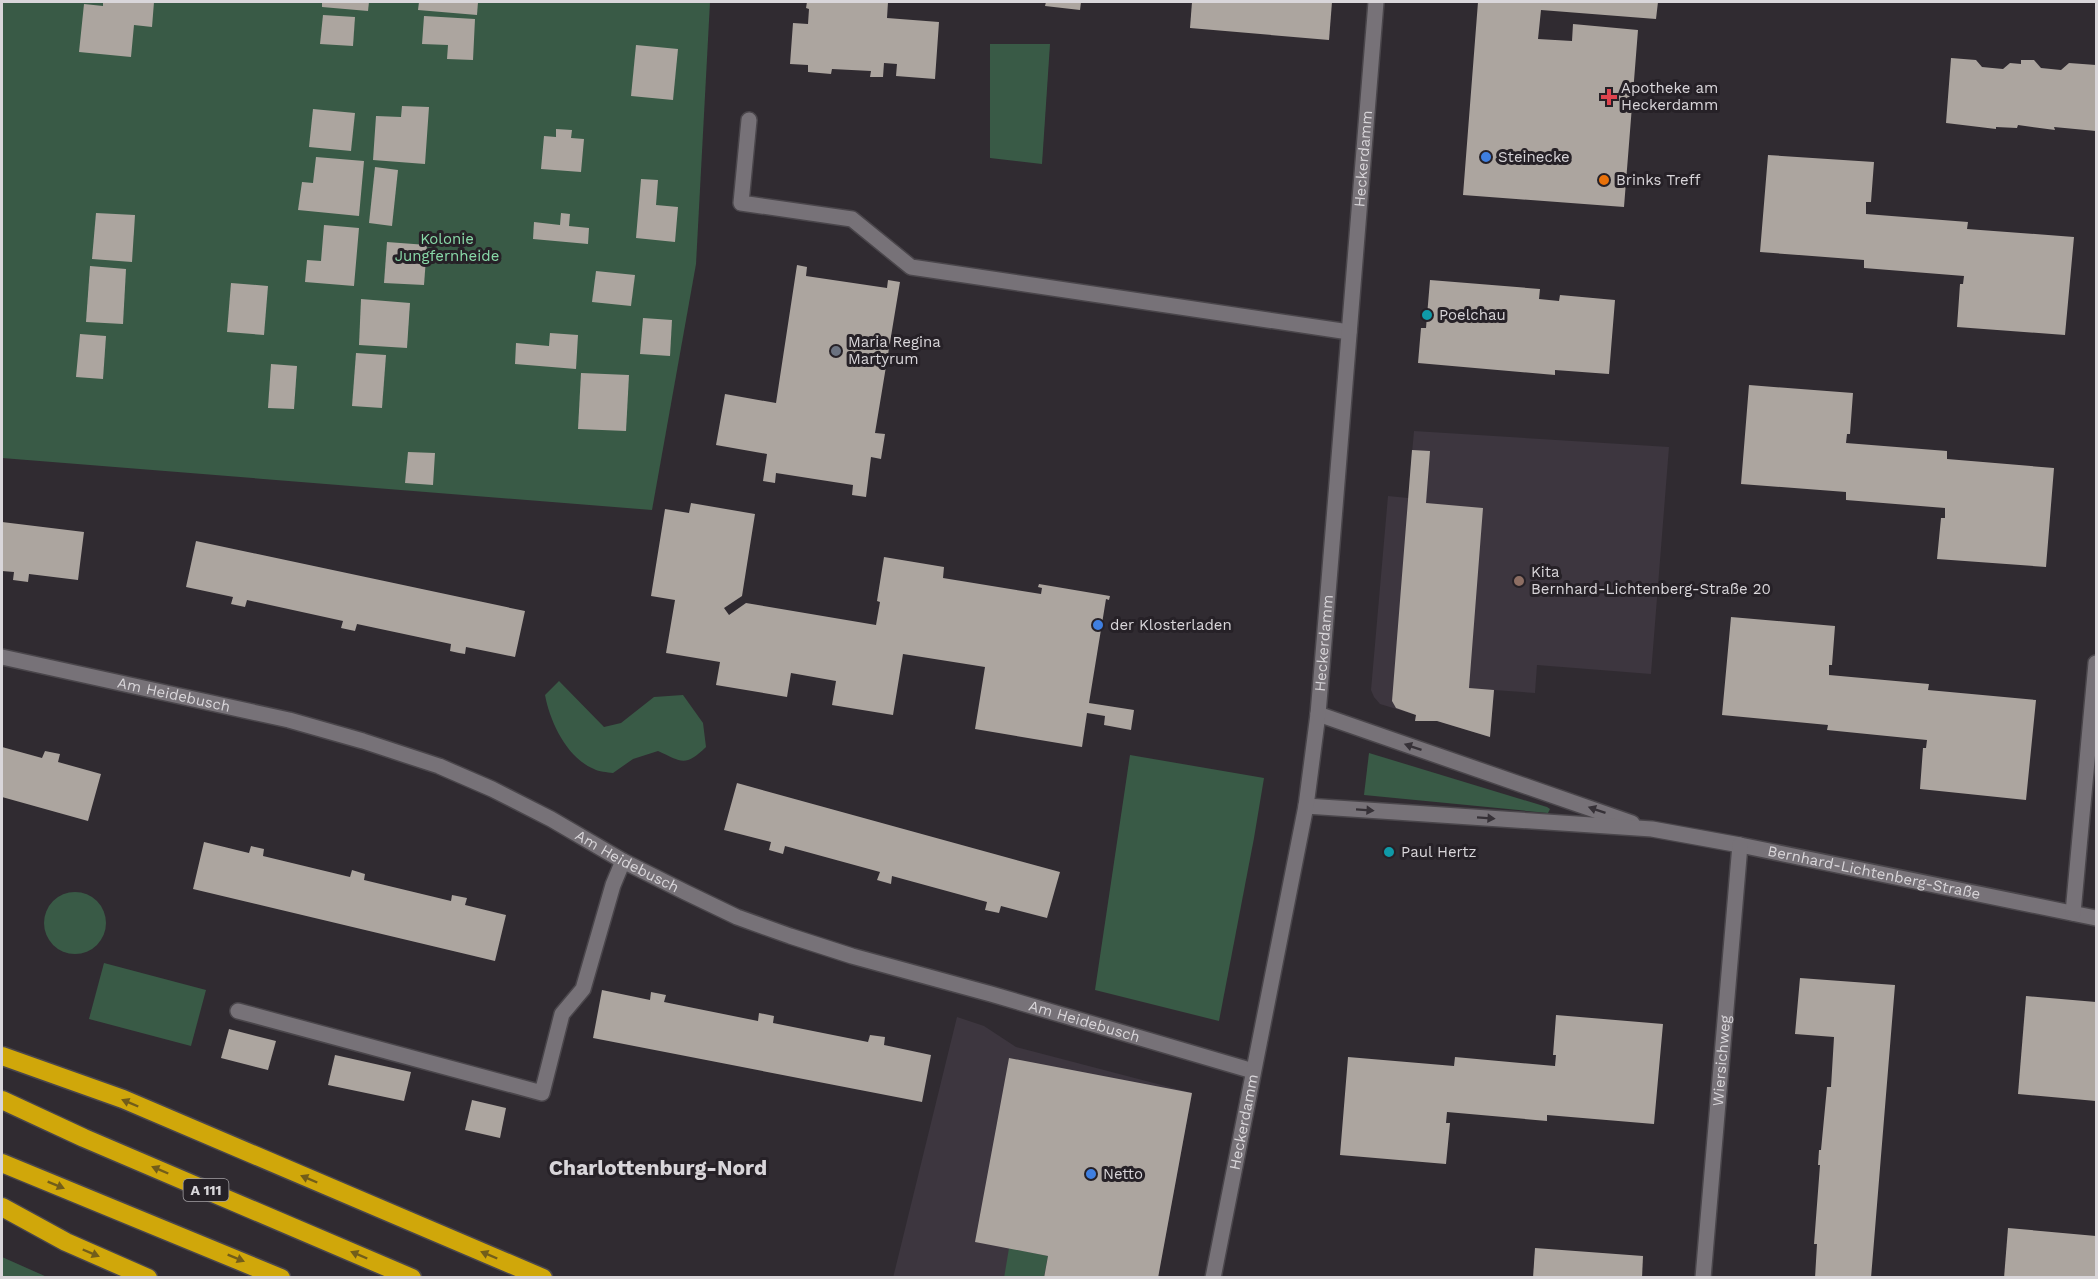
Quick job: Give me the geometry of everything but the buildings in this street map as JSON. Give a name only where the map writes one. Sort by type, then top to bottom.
[{"type":"highway","points":[[2,1056],[123,1100],[543,1278]]},
{"type":"highway","name":"A 111","points":[[2,1100],[84,1138],[412,1278]]},
{"type":"highway","points":[[2,1163],[281,1278]]},
{"type":"highway","points":[[2,1208],[66,1242],[148,1278]]},
{"type":"street","name":"Heckerdamm","points":[[1213,1278],[1306,806],[1318,714],[1376,2]]},
{"type":"street","points":[[749,120],[741,203],[852,219],[911,267],[1349,332]]},
{"type":"street","name":"Am Heidebusch","points":[[2,657],[289,720],[439,766],[492,789],[551,819],[623,861],[737,916],[790,936],[852,956],[1002,997],[1254,1071]]},
{"type":"street","points":[[2073,914],[2097,663]]},
{"type":"street","name":"Bernhard-Lichtenberg-Straße","points":[[1318,714],[1652,830]]},
{"type":"street","name":"Bernhard-Lichtenberg-Straße","points":[[1306,806],[1652,830],[1740,845],[2097,918]]},
{"type":"street","name":"Wiersichweg","points":[[1703,1278],[1740,845]]},
{"type":"street","points":[[238,1011],[542,1093],[562,1014],[584,989],[613,885],[623,861]]},
{"type":"shaded area","name":"Kita Bernhard-Lichtenberg-Straße 20","points":[[1414,431],[1669,447],[1651,674],[1537,665],[1535,693],[1494,690],[1490,737],[1438,721],[1415,721],[1416,715],[1380,704],[1371,690],[1388,496],[1408,498]]},
{"type":"shaded area","points":[[957,1017],[984,1026],[1016,1047],[1192,1093],[1158,1277],[893,1278]]},
{"type":"green space","name":"Kolonie Jungfernheide","points":[[2,2],[710,2],[696,264],[652,510],[2,458]]},
{"type":"green space","points":[[990,44],[1050,44],[1042,164],[990,158]]},
{"type":"green space","points":[[559,681],[604,727],[621,723],[654,697],[683,695],[703,723],[706,747],[688,760],[678,760],[658,751],[633,759],[613,773],[596,770],[584,764],[568,748],[551,716],[545,695]]},
{"type":"green space","points":[[1369,753],[1550,809],[1548,813],[1364,795]]},
{"type":"green space","points":[[1130,755],[1264,778],[1219,1021],[1095,990]]},
{"type":"green space","points":[[75,892],[87,894],[97,901],[104,911],[106,923],[104,935],[97,945],[87,952],[75,954],[63,952],[53,945],[46,935],[44,923],[46,911],[53,901],[63,894]]},
{"type":"green space","points":[[104,963],[206,990],[191,1046],[89,1019]]},
{"type":"green space","points":[[1009,1248],[1048,1256],[1044,1277],[1004,1278]]},
{"type":"green space","points":[[2,1257],[47,1277],[2,1277]]},
{"type":"place","name":"Apotheke am Heckerdamm","points":[[1609,97]]},
{"type":"place","name":"Steinecke","points":[[1486,157]]},
{"type":"place","name":"Brinks Treff","points":[[1604,180]]},
{"type":"place","name":"Poelchau","points":[[1427,315]]},
{"type":"place","name":"Maria Regina Martyrum","points":[[836,351]]},
{"type":"place","name":"Kita Bernhard-Lichtenberg-Straße 20","points":[[1519,581]]},
{"type":"place","name":"der Klosterladen","points":[[1098,625]]},
{"type":"place","name":"Paul Hertz","points":[[1389,852]]},
{"type":"place","name":"Netto","points":[[1091,1174]]},
{"type":"district","name":"Charlottenburg-Nord","points":[[658,1168]]}]
